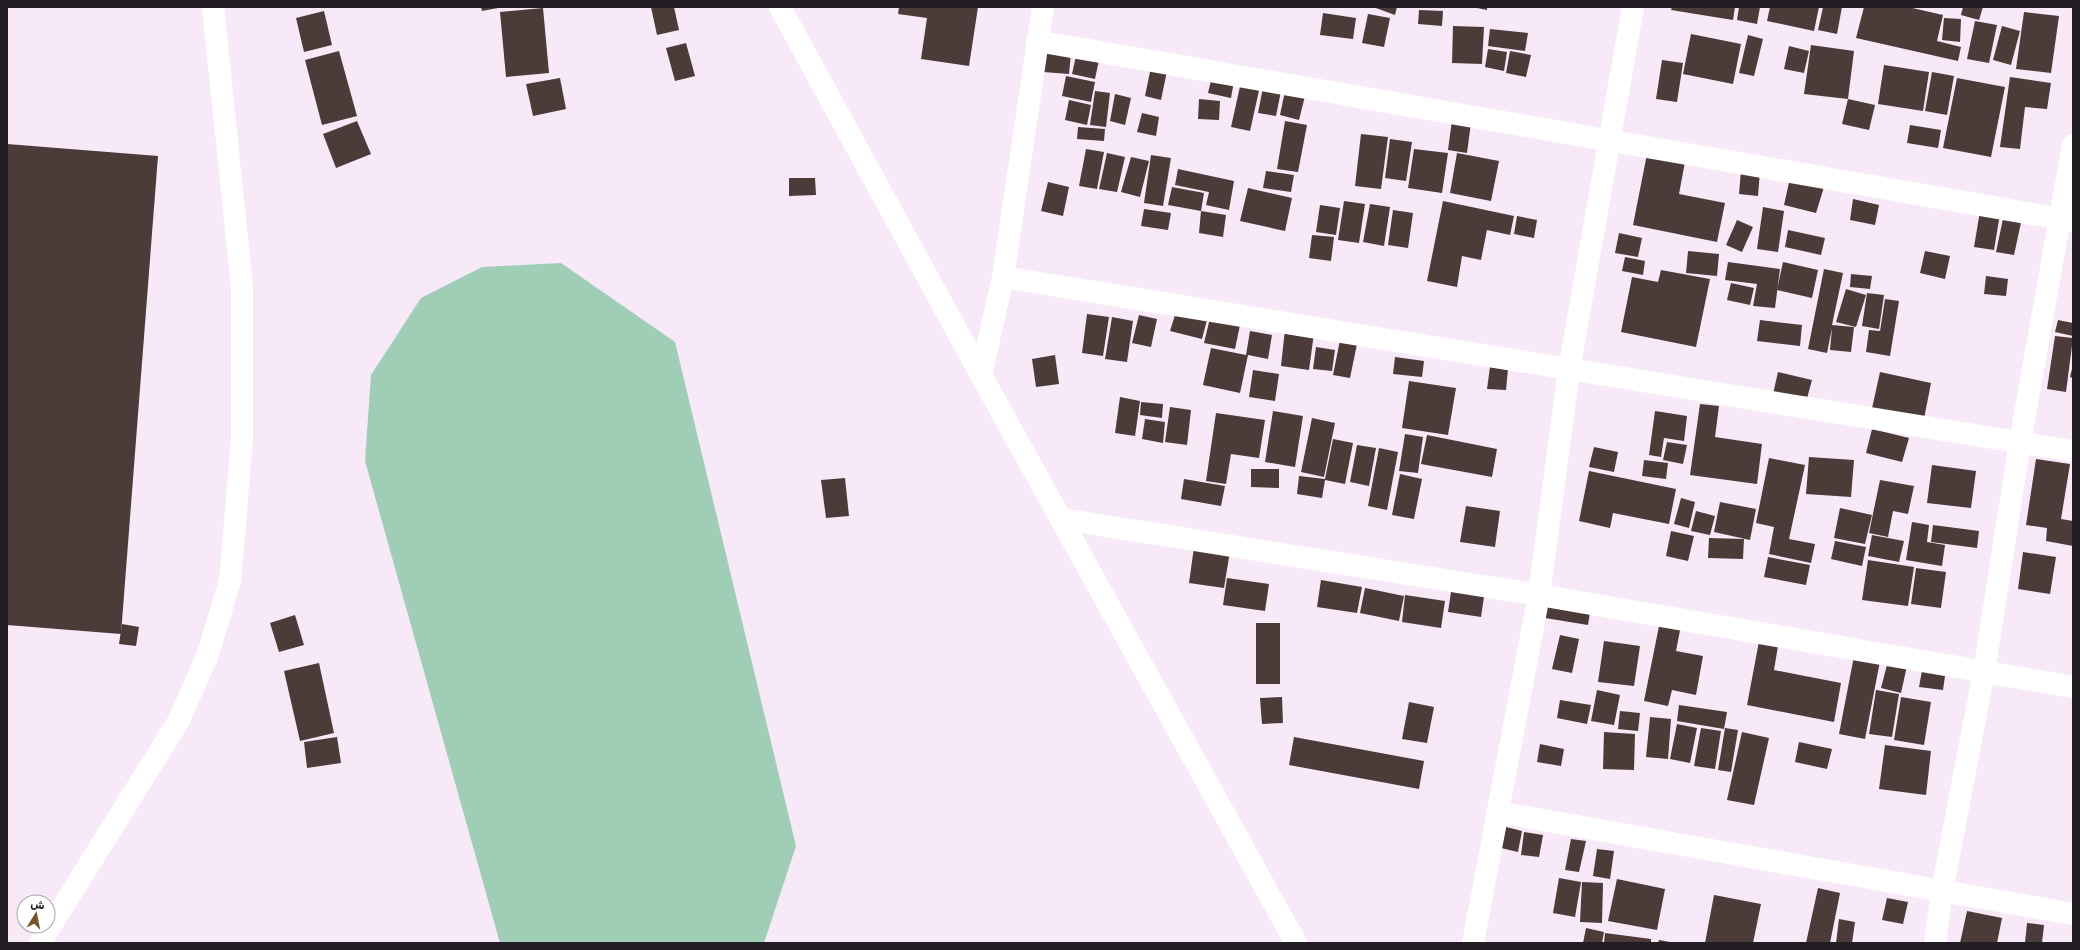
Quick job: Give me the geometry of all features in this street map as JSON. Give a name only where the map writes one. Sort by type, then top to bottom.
[{"type":"street","points":[[40,943],[178,722],[207,657],[230,581],[242,438],[242,287],[213,7]]},
{"type":"street","points":[[780,7],[1296,943]]},
{"type":"street","points":[[981,374],[1003,278],[1043,7]]},
{"type":"street","points":[[1474,943],[1497,812],[1539,594],[1569,370],[1633,7]]},
{"type":"street","points":[[1037,41],[1610,142],[2067,220]]},
{"type":"street","points":[[1935,943],[1942,891],[1984,672],[2020,442],[2067,220],[2073,145]]},
{"type":"street","points":[[1003,278],[2073,451]]},
{"type":"street","points":[[1062,519],[1539,594],[2073,687]]},
{"type":"street","points":[[1497,812],[2073,914]]},
{"type":"green space","points":[[561,263],[675,342],[796,846],[764,943],[500,943],[365,461],[371,375],[421,298],[482,267]]},
{"type":"building","points":[[481,7],[498,7],[498,8],[482,11]]},
{"type":"building","points":[[651,7],[674,7],[679,30],[657,35]]},
{"type":"building","points":[[899,7],[978,7],[969,66],[921,59],[927,18],[898,14]]},
{"type":"building","points":[[1373,7],[1397,7],[1395,15]]},
{"type":"building","points":[[1472,7],[1487,7],[1487,10]]},
{"type":"building","points":[[1672,7],[1735,7],[1733,20],[1671,10]]},
{"type":"building","points":[[1739,7],[1760,7],[1757,24],[1737,20]]},
{"type":"building","points":[[1770,7],[1819,7],[1814,31],[1767,21]]},
{"type":"building","points":[[1823,7],[1842,7],[1837,34],[1818,30]]},
{"type":"building","points":[[1864,7],[1908,7],[1943,15],[1937,41],[1961,47],[1958,61],[1856,38]]},
{"type":"building","points":[[1963,7],[1983,7],[1979,20],[1961,15]]},
{"type":"building","points":[[543,8],[549,73],[506,77],[500,12]]},
{"type":"building","points":[[1419,10],[1443,11],[1442,26],[1418,24]]},
{"type":"building","points":[[324,11],[332,45],[304,52],[296,18]]},
{"type":"building","points":[[2024,12],[2059,16],[2051,73],[2016,69]]},
{"type":"building","points":[[1323,13],[1356,18],[1353,39],[1320,35]]},
{"type":"building","points":[[1368,14],[1390,18],[1384,47],[1362,43]]},
{"type":"building","points":[[1944,18],[1961,19],[1960,42],[1942,40]]},
{"type":"building","points":[[1975,21],[1997,25],[1989,63],[1967,59]]},
{"type":"building","points":[[1453,26],[1484,27],[1482,64],[1452,63]]},
{"type":"building","points":[[2002,26],[2020,31],[2011,65],[1993,60]]},
{"type":"building","points":[[1490,29],[1528,33],[1525,51],[1488,46]]},
{"type":"building","points":[[1691,34],[1741,44],[1733,84],[1683,74]]},
{"type":"building","points":[[1748,35],[1763,39],[1754,76],[1739,73]]},
{"type":"building","points":[[686,43],[695,76],[675,81],[666,48]]},
{"type":"building","points":[[1811,45],[1854,51],[1848,99],[1804,94]]},
{"type":"building","points":[[1789,46],[1809,51],[1804,73],[1784,69]]},
{"type":"building","points":[[1488,49],[1507,52],[1504,71],[1485,67]]},
{"type":"building","points":[[339,51],[357,116],[322,125],[305,60]]},
{"type":"building","points":[[1044,51],[1071,53],[1069,74],[1043,72]]},
{"type":"building","points":[[1510,51],[1531,55],[1526,77],[1506,73]]},
{"type":"building","points":[[1076,56],[1099,60],[1095,79],[1072,74]]},
{"type":"building","points":[[1662,60],[1683,63],[1677,102],[1656,99]]},
{"type":"building","points":[[1884,65],[1929,72],[1923,111],[1878,104]]},
{"type":"building","points":[[1151,67],[1167,71],[1161,100],[1145,96]]},
{"type":"building","points":[[1932,72],[1954,76],[1947,115],[1925,111]]},
{"type":"building","points":[[1066,76],[1095,82],[1091,102],[1062,96]]},
{"type":"building","points":[[1212,76],[1234,81],[1231,98],[1208,93]]},
{"type":"building","points":[[2010,77],[2051,83],[2047,109],[2025,107],[2020,149],[2000,147]]},
{"type":"building","points":[[560,78],[566,109],[533,116],[526,84]]},
{"type":"building","points":[[1957,78],[2005,87],[1991,157],[1943,148]]},
{"type":"building","points":[[1241,82],[1260,86],[1250,131],[1231,127]]},
{"type":"building","points":[[1263,87],[1281,91],[1276,116],[1258,113]]},
{"type":"building","points":[[1095,91],[1110,93],[1106,127],[1090,125]]},
{"type":"building","points":[[1285,91],[1305,96],[1299,120],[1280,115]]},
{"type":"building","points":[[1115,94],[1131,98],[1125,125],[1110,121]]},
{"type":"building","points":[[1199,99],[1220,101],[1219,120],[1198,119]]},
{"type":"building","points":[[1848,99],[1875,105],[1869,130],[1842,124]]},
{"type":"building","points":[[1069,100],[1091,105],[1087,125],[1065,120]]},
{"type":"building","points":[[1454,105],[1473,107],[1467,153],[1448,150]]},
{"type":"building","points":[[1142,113],[1159,117],[1156,136],[1137,132]]},
{"type":"building","points":[[357,121],[371,154],[336,168],[323,134]]},
{"type":"building","points":[[1285,121],[1307,125],[1298,172],[1277,169]]},
{"type":"building","points":[[1910,125],[1941,130],[1938,148],[1907,143]]},
{"type":"building","points":[[1078,127],[1105,129],[1104,141],[1077,139]]},
{"type":"building","points":[[1361,134],[1388,137],[1381,189],[1355,186]]},
{"type":"building","points":[[1390,139],[1412,142],[1406,181],[1385,178]]},
{"type":"building","points":[[7,144],[158,156],[121,634],[7,625]]},
{"type":"building","points":[[1086,149],[1104,152],[1097,189],[1079,186]]},
{"type":"building","points":[[1414,149],[1448,153],[1442,193],[1408,188]]},
{"type":"building","points":[[1107,153],[1125,157],[1117,192],[1099,189]]},
{"type":"building","points":[[1457,153],[1499,161],[1491,201],[1450,193]]},
{"type":"building","points":[[1647,154],[1685,162],[1679,194],[1725,203],[1717,242],[1633,225]]},
{"type":"building","points":[[1151,155],[1171,158],[1163,206],[1144,203]]},
{"type":"building","points":[[1131,157],[1149,161],[1140,197],[1121,192]]},
{"type":"building","points":[[1178,169],[1234,181],[1229,210],[1206,205],[1209,192],[1175,185]]},
{"type":"building","points":[[1741,170],[1760,171],[1758,196],[1739,194]]},
{"type":"building","points":[[1266,171],[1294,175],[1291,192],[1263,188]]},
{"type":"building","points":[[789,178],[815,178],[816,195],[789,196]]},
{"type":"building","points":[[1790,178],[1824,187],[1816,213],[1784,205]]},
{"type":"building","points":[[1048,182],[1069,187],[1063,216],[1041,211]]},
{"type":"building","points":[[1172,187],[1204,193],[1201,211],[1168,205]]},
{"type":"building","points":[[1248,188],[1292,198],[1285,231],[1240,221]]},
{"type":"building","points":[[1853,199],[1879,205],[1875,225],[1850,220]]},
{"type":"building","points":[[1344,201],[1365,204],[1359,243],[1338,240]]},
{"type":"building","points":[[1443,201],[1514,216],[1510,235],[1487,230],[1481,260],[1462,256],[1457,287],[1427,281]]},
{"type":"building","points":[[1370,204],[1390,207],[1384,246],[1363,242]]},
{"type":"building","points":[[1320,205],[1340,208],[1336,235],[1316,232]]},
{"type":"building","points":[[1763,207],[1784,211],[1778,252],[1757,249]]},
{"type":"building","points":[[1144,209],[1171,213],[1168,230],[1141,226]]},
{"type":"building","points":[[1393,210],[1413,213],[1408,248],[1388,245]]},
{"type":"building","points":[[1201,211],[1226,215],[1223,237],[1199,233]]},
{"type":"building","points":[[1980,211],[2000,214],[1994,250],[1974,247]]},
{"type":"building","points":[[2004,214],[2022,218],[2014,255],[1996,252]]},
{"type":"building","points":[[1517,216],[1537,220],[1534,238],[1514,234]]},
{"type":"building","points":[[1737,220],[1753,227],[1742,252],[1726,245]]},
{"type":"building","points":[[1788,230],[1825,238],[1821,255],[1785,247]]},
{"type":"building","points":[[1619,233],[1642,238],[1638,257],[1615,253]]},
{"type":"building","points":[[1312,235],[1334,237],[1331,261],[1309,258]]},
{"type":"building","points":[[1688,251],[1719,254],[1717,276],[1686,273]]},
{"type":"building","points":[[1925,251],[1950,256],[1945,279],[1920,273]]},
{"type":"building","points":[[1625,257],[1645,261],[1643,275],[1622,271]]},
{"type":"building","points":[[1728,262],[1780,269],[1775,308],[1753,306],[1757,284],[1725,280]]},
{"type":"building","points":[[1783,262],[1818,270],[1812,298],[1777,290]]},
{"type":"building","points":[[1824,269],[1843,273],[1832,325],[1854,327],[1851,352],[1830,350],[1832,328],[1827,353],[1808,349]]},
{"type":"building","points":[[1661,270],[1710,279],[1696,347],[1621,332],[1632,277],[1658,282]]},
{"type":"building","points":[[1851,274],[1872,276],[1870,289],[1850,287]]},
{"type":"building","points":[[1986,276],[2008,279],[2006,296],[1984,294]]},
{"type":"building","points":[[1731,283],[1754,288],[1750,305],[1727,300]]},
{"type":"building","points":[[1846,289],[1866,295],[1856,327],[1836,322]]},
{"type":"building","points":[[1867,293],[1884,295],[1879,329],[1862,326]]},
{"type":"building","points":[[1885,299],[1899,301],[1890,356],[1866,352],[1869,330],[1880,331]]},
{"type":"building","points":[[1176,312],[1207,320],[1202,339],[1170,331]]},
{"type":"building","points":[[1087,314],[1109,317],[1103,356],[1082,353]]},
{"type":"building","points":[[1139,315],[1157,319],[1151,347],[1132,343]]},
{"type":"building","points":[[1112,317],[1133,321],[1127,362],[1105,359]]},
{"type":"building","points":[[1210,318],[1240,325],[1235,349],[1204,343]]},
{"type":"building","points":[[1760,320],[1802,325],[1800,346],[1757,341]]},
{"type":"building","points":[[2058,320],[2073,323],[2073,336],[2055,332]]},
{"type":"building","points":[[1285,329],[1314,333],[1309,370],[1281,366]]},
{"type":"building","points":[[1250,331],[1272,335],[1268,359],[1248,355],[1240,393],[1203,385],[1211,348],[1246,355]]},
{"type":"building","points":[[2055,336],[2073,338],[2066,392],[2047,389]]},
{"type":"building","points":[[1340,340],[1357,344],[1350,378],[1333,375]]},
{"type":"building","points":[[1316,347],[1335,350],[1332,371],[1313,369]]},
{"type":"building","points":[[1055,355],[1059,384],[1036,387],[1032,359]]},
{"type":"building","points":[[1395,357],[1424,361],[1422,377],[1393,374]]},
{"type":"building","points":[[2073,365],[2073,378],[2070,377]]},
{"type":"building","points":[[1490,367],[1508,369],[1506,390],[1487,389]]},
{"type":"building","points":[[1253,370],[1279,374],[1275,401],[1249,397]]},
{"type":"building","points":[[1778,372],[1812,380],[1806,402],[1773,394]]},
{"type":"building","points":[[1880,372],[1931,383],[1923,424],[1871,413]]},
{"type":"building","points":[[1409,381],[1456,388],[1448,435],[1402,428]]},
{"type":"building","points":[[1120,397],[1140,401],[1135,436],[1115,433]]},
{"type":"building","points":[[1141,402],[1163,404],[1162,418],[1140,415]]},
{"type":"building","points":[[1700,404],[1719,406],[1715,437],[1762,444],[1757,484],[1690,475]]},
{"type":"building","points":[[1170,407],[1191,410],[1187,445],[1165,442]]},
{"type":"building","points":[[1273,411],[1303,416],[1295,467],[1265,462]]},
{"type":"building","points":[[1655,411],[1687,416],[1684,441],[1664,438],[1661,457],[1649,455]]},
{"type":"building","points":[[1216,413],[1265,420],[1259,458],[1231,454],[1226,484],[1206,481]]},
{"type":"building","points":[[1312,418],[1335,423],[1324,477],[1301,472]]},
{"type":"building","points":[[1145,419],[1165,422],[1163,443],[1142,439]]},
{"type":"building","points":[[1872,429],[1909,438],[1902,462],[1866,453]]},
{"type":"building","points":[[1405,434],[1423,437],[1418,473],[1399,471]]},
{"type":"building","points":[[1427,435],[1497,449],[1492,477],[1421,464]]},
{"type":"building","points":[[1333,439],[1353,443],[1345,484],[1325,480],[1322,498],[1297,494],[1299,476],[1325,479]]},
{"type":"building","points":[[1667,442],[1687,445],[1683,464],[1663,460]]},
{"type":"building","points":[[1357,445],[1376,448],[1369,486],[1350,482]]},
{"type":"building","points":[[1594,447],[1618,452],[1614,472],[1589,467]]},
{"type":"building","points":[[1379,448],[1398,452],[1387,510],[1368,506]]},
{"type":"building","points":[[1809,457],[1854,460],[1851,497],[1806,494]]},
{"type":"building","points":[[1769,458],[1805,465],[1789,539],[1815,544],[1811,563],[1769,554],[1774,527],[1756,523]]},
{"type":"building","points":[[2036,459],[2070,464],[2061,519],[2073,521],[2073,546],[2046,541],[2047,528],[2026,525]]},
{"type":"building","points":[[1644,460],[1668,463],[1666,479],[1642,476]]},
{"type":"building","points":[[1932,465],[1976,471],[1971,508],[1927,503]]},
{"type":"building","points":[[1251,469],[1279,469],[1279,488],[1251,487]]},
{"type":"building","points":[[1589,471],[1676,489],[1669,524],[1613,513],[1610,528],[1579,521]]},
{"type":"building","points":[[1400,474],[1422,479],[1414,519],[1392,515]]},
{"type":"building","points":[[845,478],[849,516],[826,518],[821,480]]},
{"type":"building","points":[[1184,479],[1225,486],[1221,506],[1181,499]]},
{"type":"building","points":[[1880,480],[1914,486],[1908,514],[1893,511],[1888,537],[1869,533]]},
{"type":"building","points":[[1681,498],[1695,502],[1689,528],[1674,524]]},
{"type":"building","points":[[1720,502],[1756,509],[1750,540],[1714,532]]},
{"type":"building","points":[[1466,506],[1500,511],[1495,547],[1460,542]]},
{"type":"building","points":[[1840,508],[1872,515],[1865,544],[1834,538]]},
{"type":"building","points":[[1696,511],[1715,516],[1710,535],[1691,531]]},
{"type":"building","points":[[1912,522],[1929,525],[1927,542],[1945,545],[1942,566],[1906,560]]},
{"type":"building","points":[[1933,525],[1979,531],[1977,548],[1931,542]]},
{"type":"building","points":[[1671,531],[1694,536],[1688,561],[1666,556]]},
{"type":"building","points":[[1872,535],[1904,541],[1899,562],[1868,556]]},
{"type":"building","points":[[1709,538],[1744,539],[1743,559],[1708,558]]},
{"type":"building","points":[[1195,540],[1231,545],[1224,588],[1189,583]]},
{"type":"building","points":[[1835,541],[1866,547],[1862,566],[1831,559]]},
{"type":"building","points":[[2023,552],[2056,557],[2050,594],[2018,589]]},
{"type":"building","points":[[1768,557],[1810,565],[1806,585],[1764,577]]},
{"type":"building","points":[[1868,560],[1914,567],[1908,606],[1862,600]]},
{"type":"building","points":[[1916,568],[1946,572],[1941,608],[1911,604]]},
{"type":"building","points":[[1227,578],[1269,584],[1265,611],[1223,605]]},
{"type":"building","points":[[1321,580],[1362,587],[1357,613],[1317,607]]},
{"type":"building","points":[[1452,585],[1485,590],[1481,617],[1448,612]]},
{"type":"building","points":[[1550,587],[1593,594],[1588,625],[1545,618]]},
{"type":"building","points":[[1365,588],[1404,596],[1399,621],[1360,613]]},
{"type":"building","points":[[1405,595],[1445,601],[1441,628],[1402,622]]},
{"type":"building","points":[[295,615],[304,645],[279,652],[270,623]]},
{"type":"building","points":[[1661,616],[1682,620],[1676,651],[1703,656],[1696,695],[1672,690],[1668,706],[1644,701]]},
{"type":"building","points":[[1256,623],[1280,623],[1280,684],[1256,684]]},
{"type":"building","points":[[122,624],[139,627],[136,646],[119,644]]},
{"type":"building","points":[[1560,635],[1579,639],[1572,673],[1552,669]]},
{"type":"building","points":[[1760,636],[1779,640],[1774,670],[1841,683],[1834,722],[1747,705]]},
{"type":"building","points":[[1604,641],[1640,646],[1634,686],[1598,682]]},
{"type":"building","points":[[1855,651],[1881,656],[1865,739],[1839,734]]},
{"type":"building","points":[[1888,661],[1907,666],[1901,693],[1881,688]]},
{"type":"building","points":[[319,663],[334,733],[300,741],[284,671]]},
{"type":"building","points":[[1923,665],[1946,669],[1943,690],[1919,687]]},
{"type":"building","points":[[1597,690],[1620,695],[1614,725],[1591,721]]},
{"type":"building","points":[[1876,690],[1899,694],[1892,737],[1869,734]]},
{"type":"building","points":[[1282,697],[1283,723],[1262,724],[1260,698]]},
{"type":"building","points":[[1901,697],[1931,702],[1924,745],[1894,740]]},
{"type":"building","points":[[1560,700],[1591,705],[1587,724],[1557,718]]},
{"type":"building","points":[[1409,702],[1434,707],[1427,743],[1402,739]]},
{"type":"building","points":[[1679,705],[1727,712],[1724,729],[1677,721]]},
{"type":"building","points":[[1620,711],[1640,713],[1638,731],[1618,729]]},
{"type":"building","points":[[1650,717],[1671,719],[1668,759],[1646,757]]},
{"type":"building","points":[[1677,724],[1697,728],[1690,763],[1670,759]]},
{"type":"building","points":[[1701,728],[1721,731],[1715,769],[1694,766]]},
{"type":"building","points":[[1725,728],[1738,730],[1731,772],[1718,770]]},
{"type":"building","points":[[1604,732],[1635,734],[1634,770],[1603,769]]},
{"type":"building","points":[[1742,732],[1769,738],[1754,805],[1727,800]]},
{"type":"building","points":[[337,737],[341,763],[307,768],[304,742]]},
{"type":"building","points":[[1294,737],[1424,761],[1419,789],[1289,765]]},
{"type":"building","points":[[1799,742],[1832,749],[1827,769],[1795,762]]},
{"type":"building","points":[[1540,744],[1564,749],[1561,766],[1537,762]]},
{"type":"building","points":[[1885,745],[1931,751],[1926,795],[1879,789]]},
{"type":"building","points":[[1506,827],[1522,831],[1518,852],[1501,848]]},
{"type":"building","points":[[1524,832],[1543,835],[1539,857],[1521,855]]},
{"type":"building","points":[[1571,839],[1586,841],[1579,872],[1565,870]]},
{"type":"building","points":[[1597,849],[1614,851],[1610,879],[1593,876]]},
{"type":"building","points":[[1559,878],[1581,882],[1575,917],[1553,913]]},
{"type":"building","points":[[1617,879],[1665,889],[1657,930],[1608,921]]},
{"type":"building","points":[[1582,882],[1603,883],[1602,923],[1580,922]]},
{"type":"building","points":[[1818,888],[1840,893],[1830,943],[1806,943]]},
{"type":"building","points":[[1714,895],[1761,904],[1753,943],[1705,943]]},
{"type":"building","points":[[1887,898],[1908,902],[1903,924],[1882,920]]},
{"type":"building","points":[[1967,911],[2002,918],[1997,943],[1960,943]]},
{"type":"building","points":[[1839,919],[1855,922],[1852,943],[1836,943]]},
{"type":"building","points":[[2027,923],[2044,925],[2042,943],[2025,943]]},
{"type":"building","points":[[1586,928],[1604,932],[1602,943],[1583,943]]},
{"type":"building","points":[[1605,933],[1651,939],[1651,943],[1604,943]]},
{"type":"building","points":[[1659,940],[1670,942],[1670,943],[1658,943]]}]
